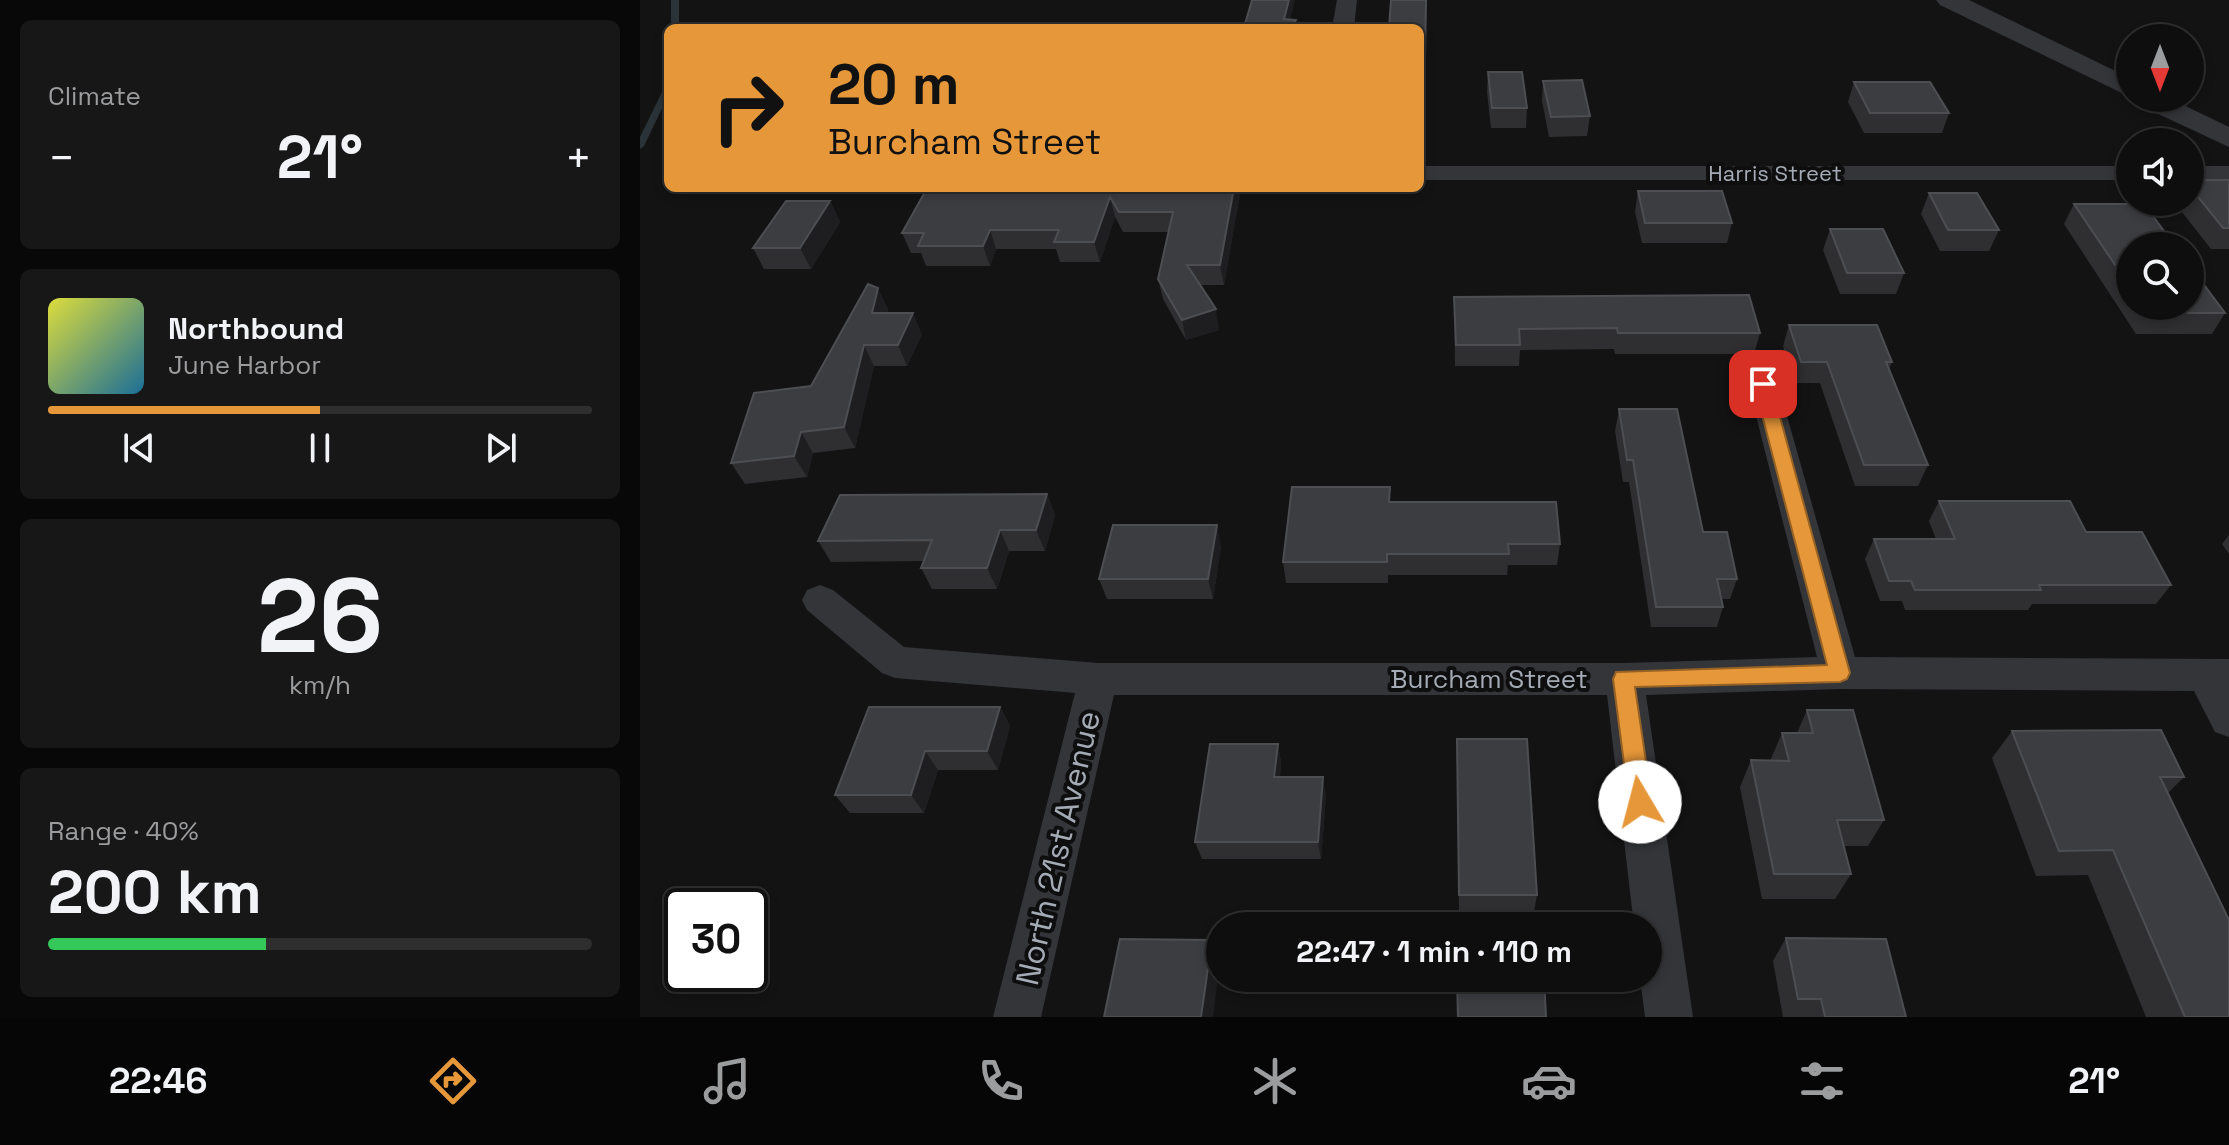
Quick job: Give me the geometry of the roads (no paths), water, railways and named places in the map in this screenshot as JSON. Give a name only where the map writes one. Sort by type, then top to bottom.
[{"type":"street","points":[[1344,24],[1347,0]]},
{"type":"street","points":[[1949,0],[2116,82]]},
{"type":"street","points":[[2176,112],[2229,138]]},
{"type":"street","name":"Harris Street","points":[[1424,173],[2116,173]]},
{"type":"street","points":[[2204,173],[2229,173]]},
{"type":"street","points":[[1763,384],[1840,673]]},
{"type":"street","name":"Burcham Street","points":[[820,600],[895,662],[1098,679],[1624,679],[1840,673],[2217,675]]},
{"type":"street","points":[[2217,675],[2229,720]]},
{"type":"street","name":"North 21st Avenue","points":[[1017,1017],[1098,679]]},
{"type":"street","points":[[1624,679],[1669,1017]]},
{"type":"waterway","points":[[675,0],[675,24]]},
{"type":"waterway","points":[[640,146],[664,96]]}]
